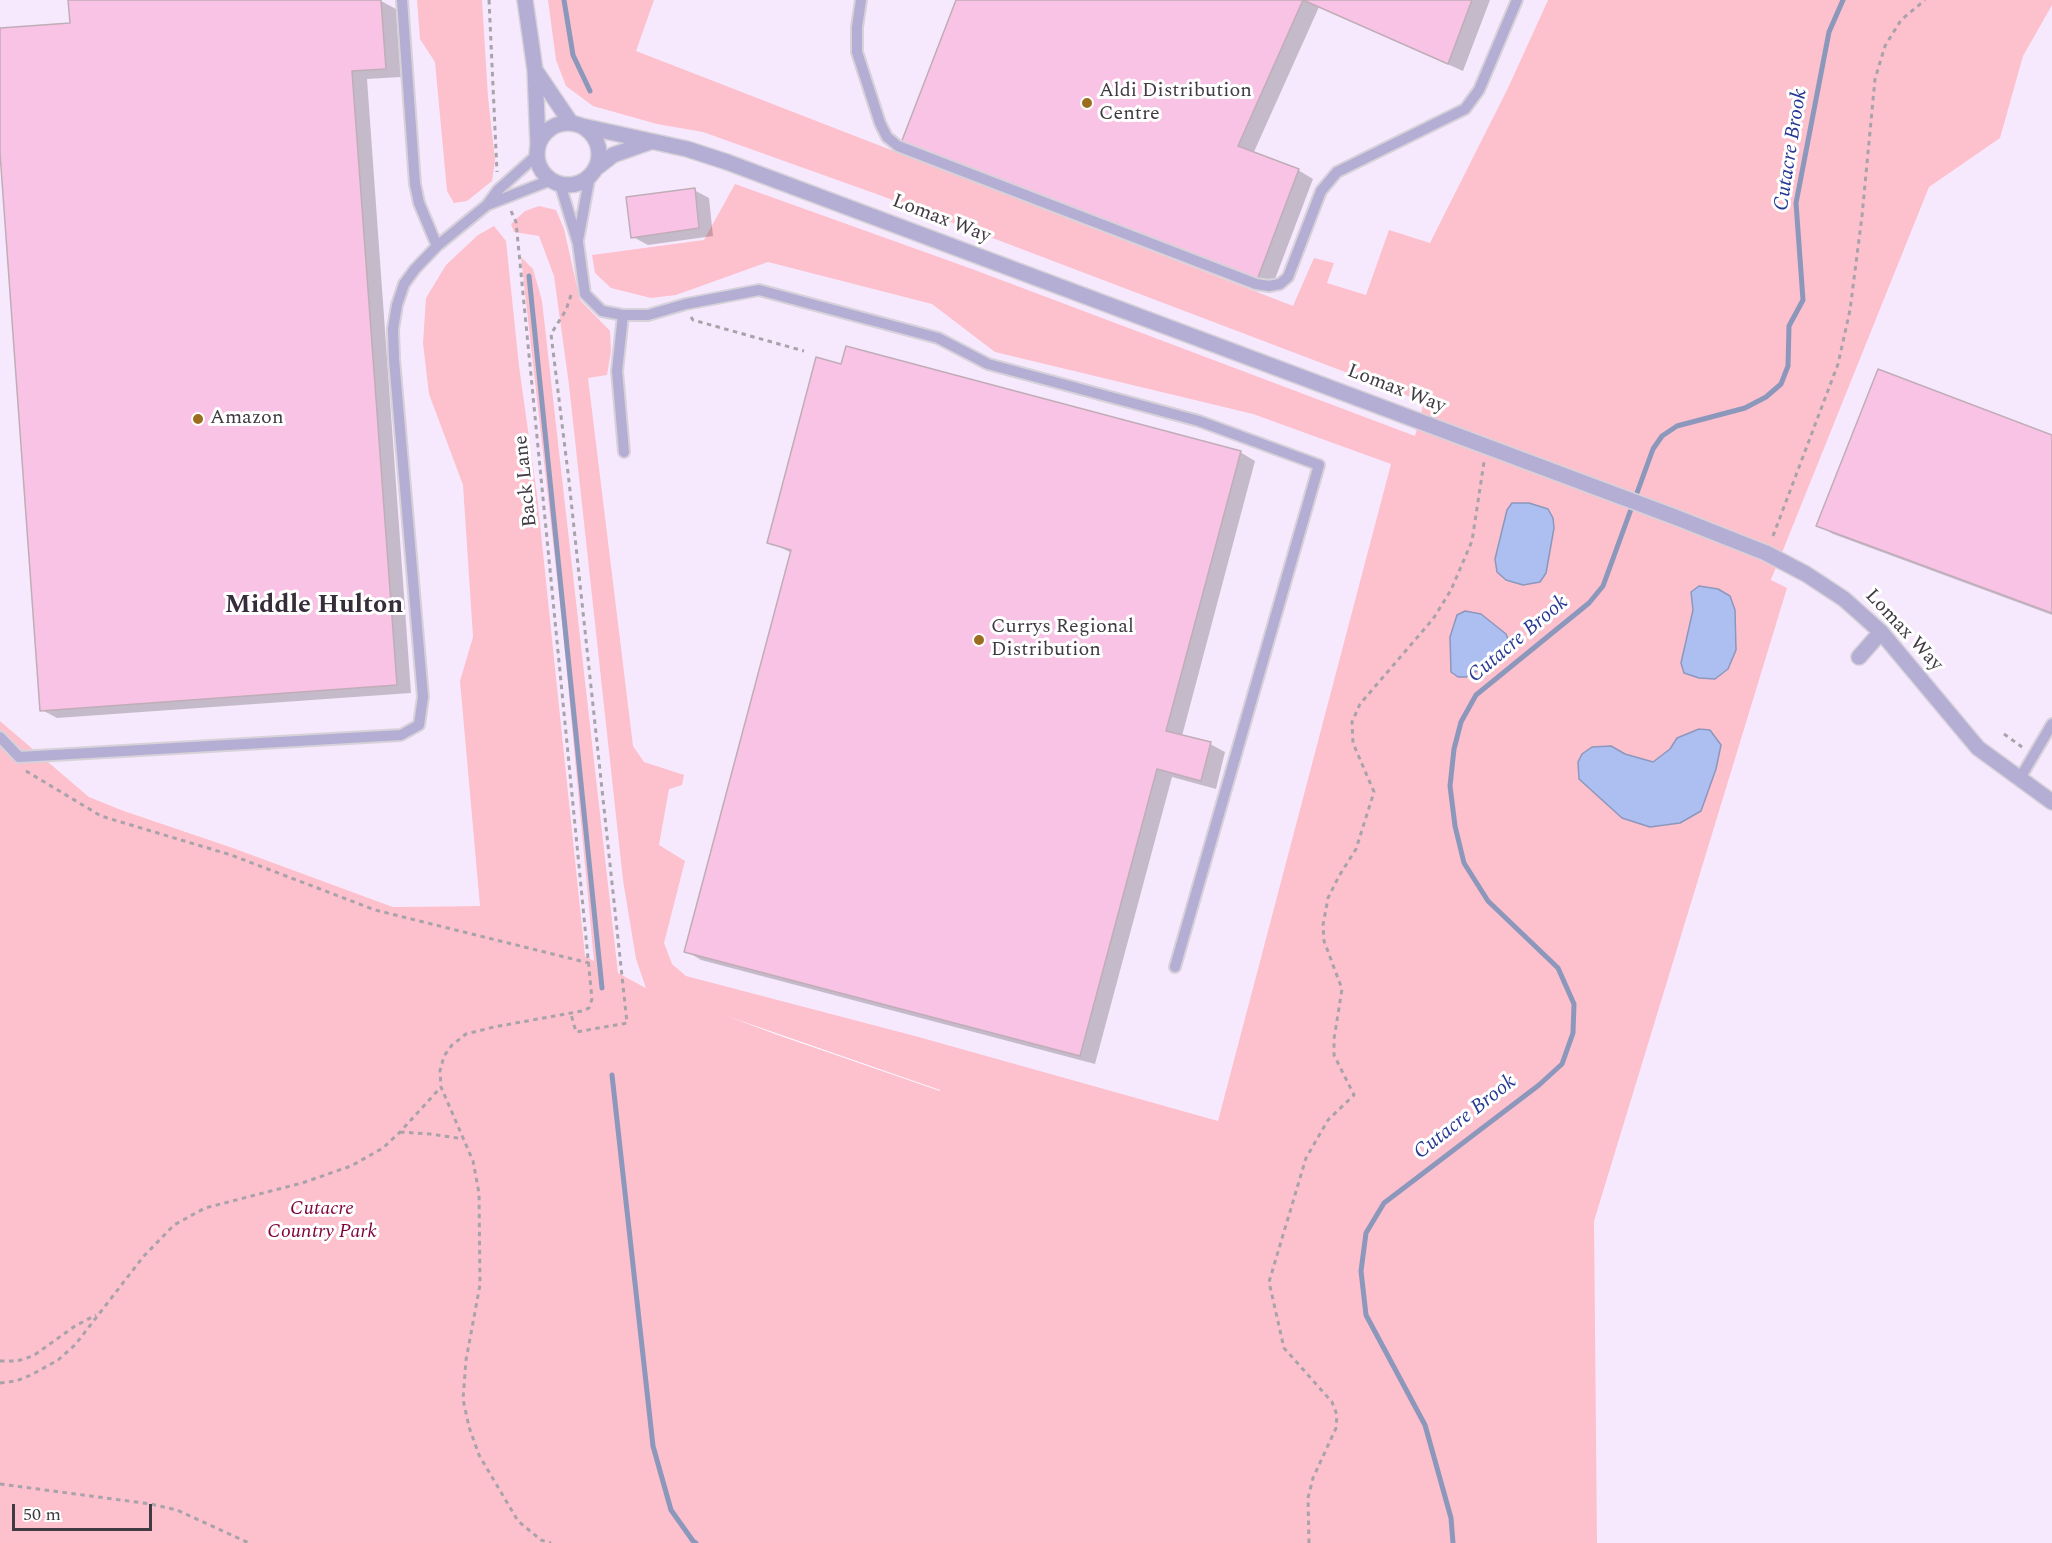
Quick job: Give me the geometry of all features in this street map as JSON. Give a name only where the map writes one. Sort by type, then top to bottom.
[{"type":"street","points":[[525,0],[535,70],[538,164],[543,173],[556,182],[576,184],[613,155],[650,142]]},
{"type":"street","points":[[535,70],[576,125]]},
{"type":"street","points":[[537,149],[543,135],[551,128],[561,124],[576,125],[590,132],[598,150],[598,159],[593,172]]},
{"type":"street","name":"Lomax Way","points":[[576,125],[687,149],[727,162],[1675,517],[1787,563],[1844,599],[1881,632],[1978,748],[2052,802]]},
{"type":"street","points":[[1859,657],[1881,632]]},
{"type":"lane","points":[[402,0],[415,184],[419,203],[437,246]]},
{"type":"lane","points":[[861,0],[857,27],[857,52],[880,123],[887,136],[898,146],[1256,284],[1269,286],[1280,284],[1288,277],[1321,191],[1336,172],[1465,110],[1479,90],[1517,0]]},
{"type":"lane","points":[[0,737],[19,757],[401,735],[419,725],[423,697],[394,359],[393,328],[397,305],[404,284],[415,269],[437,246],[501,194],[537,149]]},
{"type":"lane","points":[[578,243],[593,172]]},
{"type":"lane","points":[[501,194],[556,182],[578,243],[585,294],[602,311],[623,315],[648,315],[686,304],[759,290],[938,338],[988,364],[1199,421],[1319,465],[1175,967]]},
{"type":"lane","points":[[623,315],[617,371],[624,452]]},
{"type":"lane","points":[[2019,780],[2052,724]]},
{"type":"path","name":"Back Lane","points":[[489,0],[501,194],[516,222],[589,963],[591,1005],[589,1008],[571,1014]]},
{"type":"path","points":[[1773,536],[1839,364],[1850,310],[1862,216],[1875,79],[1885,46],[1901,20],[1925,0]]},
{"type":"path","points":[[551,1543],[541,1540],[518,1521],[479,1455],[469,1426],[463,1399],[466,1360],[480,1286],[479,1193],[473,1161],[441,1087],[440,1071],[444,1056],[452,1045],[466,1034],[571,1014],[576,1032],[627,1023],[551,334],[566,310],[572,292]]},
{"type":"path","points":[[686,304],[693,320],[804,351]]},
{"type":"path","points":[[1309,1543],[1308,1498],[1313,1478],[1336,1428],[1337,1415],[1332,1402],[1284,1348],[1269,1282],[1306,1158],[1328,1120],[1354,1095],[1334,1055],[1334,1039],[1342,989],[1324,941],[1323,925],[1328,898],[1356,849],[1374,792],[1353,743],[1352,722],[1360,704],[1433,619],[1451,590],[1472,541],[1484,458]]},
{"type":"path","points":[[2004,734],[2034,754]]},
{"type":"path","points":[[25,771],[101,816],[231,855],[375,910],[589,963]]},
{"type":"path","points":[[0,1383],[24,1378],[58,1360],[75,1345],[143,1257],[174,1225],[205,1208],[302,1183],[351,1166],[383,1148],[441,1087]]},
{"type":"path","points":[[400,1132],[464,1139]]},
{"type":"path","points":[[0,1361],[17,1361],[33,1356],[75,1326],[99,1314]]},
{"type":"path","points":[[0,1484],[151,1504],[177,1510],[249,1543]]},
{"type":"shaded area","points":[[0,0],[1548,0],[1507,90],[1219,1187],[647,988],[487,906],[393,907],[124,811],[89,797],[0,721]]},
{"type":"shaded area","points":[[2052,0],[2052,1543],[1554,1543],[1525,1262],[1628,1012],[1926,117]]},
{"type":"green space","points":[[417,0],[482,0],[488,97],[495,160],[492,181],[467,201],[454,203],[447,191],[435,62],[420,39]]},
{"type":"green space","name":"Cutacre Country Park","points":[[548,0],[654,0],[636,51],[1293,306],[1314,258],[1334,263],[1327,283],[1366,295],[1389,230],[1430,243],[1507,90],[1548,0],[2052,0],[2052,5],[2023,56],[2000,138],[1929,187],[1771,580],[1787,588],[1594,1221],[1597,1543],[0,1543],[0,721],[89,797],[124,811],[393,907],[480,906],[460,681],[473,637],[463,485],[429,394],[423,343],[426,298],[446,265],[478,235],[494,226],[506,241],[519,366],[537,495],[585,956],[594,961],[563,631],[521,257],[533,269],[542,301],[618,973],[646,988],[636,959],[623,880],[569,385],[554,276],[539,236],[514,232],[511,224],[525,211],[539,206],[556,210],[564,229],[580,300],[610,331],[611,351],[607,375],[588,378],[633,746],[644,762],[684,775],[682,785],[669,789],[659,845],[685,861],[664,943],[672,964],[686,976],[915,1036],[1218,1121],[1391,464],[1253,414],[995,352],[932,304],[768,262],[676,295],[651,298],[611,288],[595,273],[592,255],[704,240],[735,184],[972,269],[1415,436],[1424,402],[882,196],[703,132],[657,124],[593,106],[566,86],[556,60]],"holes":[[[727,1016],[940,1090],[775,1034]]]},
{"type":"water","points":[[1512,503],[1529,503],[1548,509],[1553,518],[1554,528],[1546,573],[1540,582],[1523,585],[1506,580],[1497,572],[1495,559],[1507,510]]},
{"type":"water","points":[[1699,586],[1718,589],[1730,596],[1735,610],[1736,650],[1728,669],[1715,679],[1699,678],[1684,673],[1681,663],[1693,610],[1691,592]]},
{"type":"water","points":[[1465,611],[1481,614],[1506,634],[1510,644],[1500,658],[1466,677],[1458,677],[1451,672],[1450,637],[1457,615]]},
{"type":"water","points":[[1699,729],[1710,730],[1721,745],[1716,769],[1701,811],[1680,823],[1650,827],[1622,818],[1579,779],[1578,762],[1582,754],[1592,747],[1611,746],[1625,754],[1653,762],[1670,749],[1677,738]]},
{"type":"building","name":"Amazon","points":[[68,0],[381,0],[386,69],[352,71],[397,685],[40,711],[0,153],[0,28],[70,23]]},
{"type":"building","name":"Aldi Distribution Centre","points":[[956,0],[1303,0],[1238,146],[1299,169],[1257,280],[901,143]]},
{"type":"building","points":[[1303,0],[1472,0],[1448,64]]},
{"type":"building","points":[[695,188],[699,228],[631,238],[626,197]]},
{"type":"building","name":"Currys Regional Distribution","points":[[846,346],[1241,451],[1166,731],[1211,742],[1201,781],[1157,769],[1080,1056],[684,952],[791,550],[767,543],[816,357],[841,364]]},
{"type":"building","points":[[1878,369],[2052,435],[2052,613],[1816,526]]},
{"type":"waterway","points":[[564,0],[573,55],[590,91]]},
{"type":"waterway","name":"Cutacre Brook","points":[[1453,1543],[1451,1518],[1425,1425],[1366,1315],[1361,1271],[1366,1233],[1384,1203],[1539,1085],[1562,1064],[1573,1033],[1574,1004],[1558,968],[1488,901],[1464,863],[1455,826],[1450,786],[1454,749],[1461,722],[1476,695],[1589,603],[1603,586],[1653,449],[1662,436],[1677,426],[1745,408],[1766,397],[1781,384],[1788,366],[1789,326],[1803,300],[1796,203],[1829,32],[1843,0]]},
{"type":"waterway","points":[[529,276],[602,988]]},
{"type":"waterway","points":[[612,1075],[653,1446],[671,1510],[696,1543]]},
{"type":"place","name":"Aldi Distribution Centre","points":[[1087,103]]},
{"type":"place","name":"Amazon","points":[[198,419]]},
{"type":"place","name":"Currys Regional Distribution","points":[[979,640]]},
{"type":"district","name":"Middle Hulton","points":[[314,607]]}]
